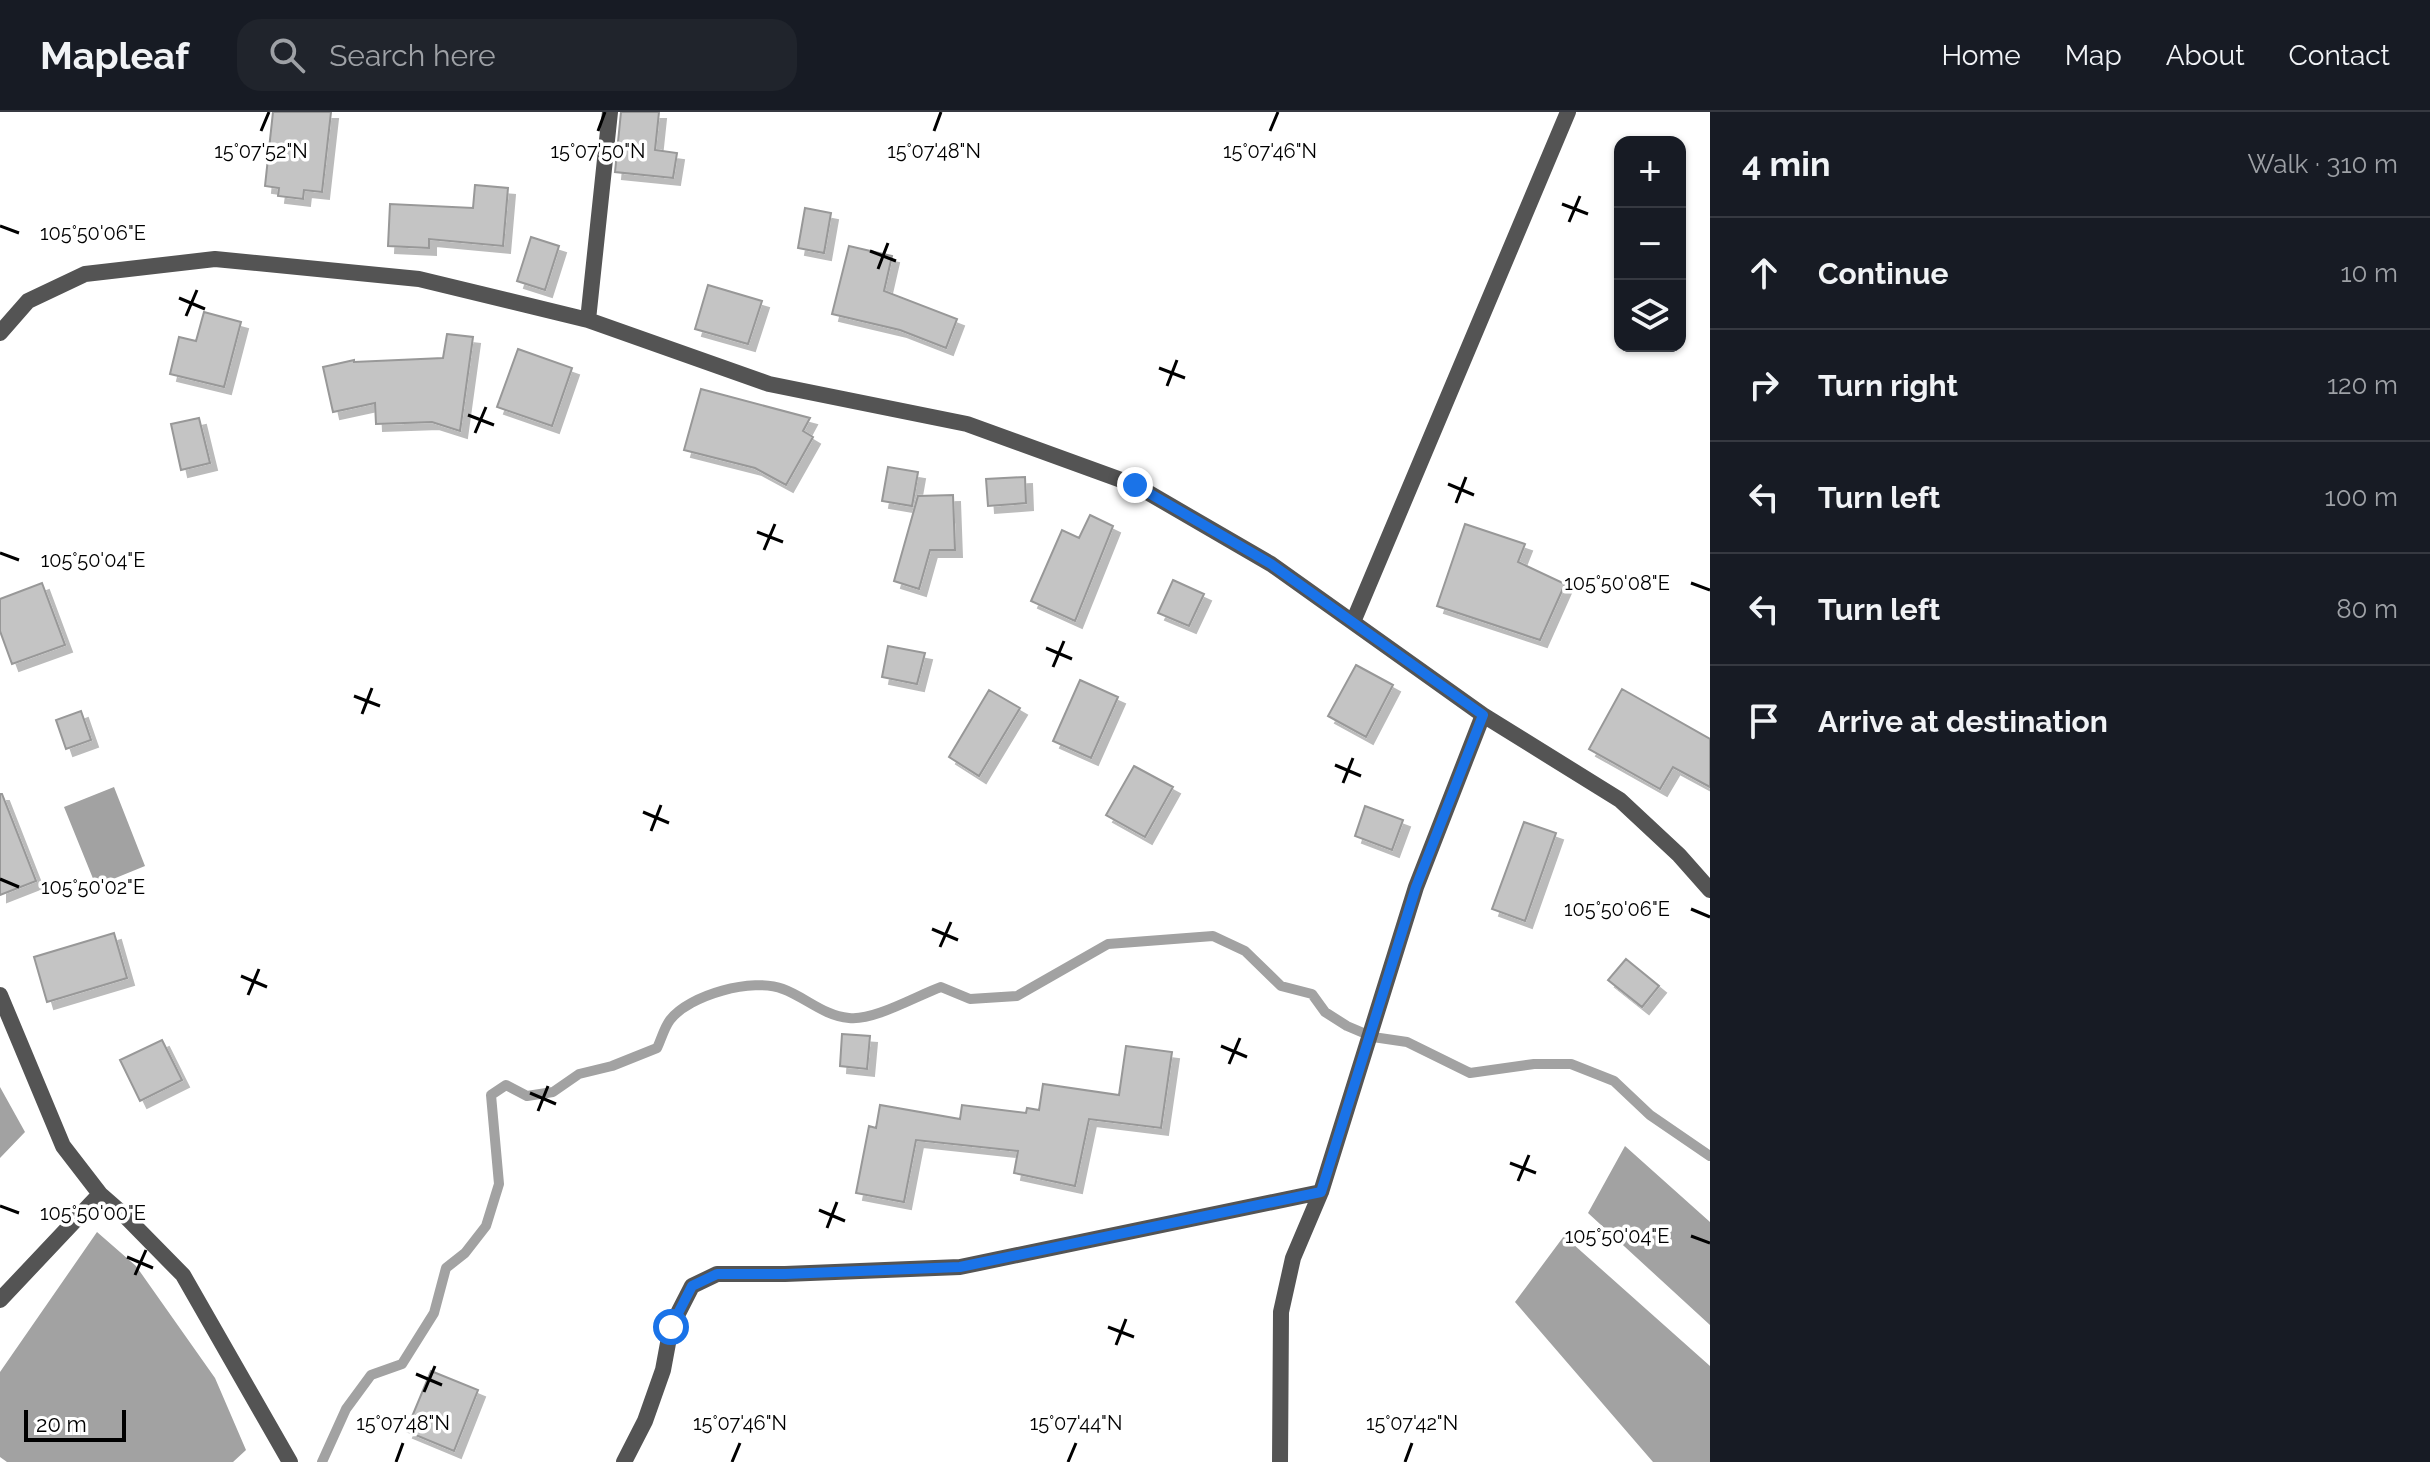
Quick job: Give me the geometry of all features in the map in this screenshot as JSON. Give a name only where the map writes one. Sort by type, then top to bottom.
[{"type":"street","points":[[588,320],[610,112]]},
{"type":"street","points":[[1353,622],[1568,112]]},
{"type":"street","points":[[0,333],[28,301],[85,274],[215,259],[419,279],[588,320],[769,384],[967,424],[1135,485],[1271,564],[1483,715],[1620,800],[1679,855],[1710,890]]},
{"type":"street","points":[[1280,1462],[1281,1312],[1293,1258],[1321,1192],[1416,887],[1483,715]]},
{"type":"street","points":[[0,995],[63,1146],[100,1194],[183,1275],[290,1462]]},
{"type":"street","points":[[624,1462],[645,1421],[659,1383],[671,1327],[692,1286],[717,1274],[960,1267],[1321,1192]]},
{"type":"street","points":[[0,1300],[100,1194]]},
{"type":"shaded area","points":[[114,787],[145,866],[96,886],[64,807]]},
{"type":"shaded area","points":[[0,1087],[25,1132],[0,1158]]},
{"type":"shaded area","points":[[1625,1146],[1710,1222],[1710,1325],[1588,1213]]},
{"type":"shaded area","points":[[97,1232],[136,1266],[215,1378],[246,1450],[233,1462],[7,1462],[0,1457],[0,1372]]},
{"type":"shaded area","points":[[1564,1236],[1710,1366],[1710,1462],[1653,1462],[1515,1302]]},
{"type":"building","points":[[273,112],[331,112],[322,192],[304,190],[303,199],[278,196],[279,188],[265,186]]},
{"type":"building","points":[[621,112],[659,112],[655,150],[677,153],[673,178],[615,172]]},
{"type":"building","points":[[475,185],[508,188],[503,246],[429,239],[429,248],[388,246],[390,204],[473,208]]},
{"type":"building","points":[[805,208],[831,213],[824,253],[798,248]]},
{"type":"building","points":[[531,237],[559,246],[545,290],[517,281]]},
{"type":"building","points":[[849,246],[892,256],[884,291],[957,319],[946,348],[900,330],[832,314]]},
{"type":"building","points":[[708,285],[762,301],[748,344],[695,329]]},
{"type":"building","points":[[204,312],[241,322],[224,387],[170,374],[179,337],[196,341]]},
{"type":"building","points":[[447,334],[473,337],[460,431],[432,422],[376,424],[375,403],[333,412],[323,367],[354,360],[443,358]]},
{"type":"building","points":[[518,349],[572,368],[552,426],[497,407]]},
{"type":"building","points":[[701,389],[810,418],[803,431],[813,437],[786,485],[755,468],[684,450]]},
{"type":"building","points":[[199,418],[210,463],[181,470],[171,424]]},
{"type":"building","points":[[888,467],[918,472],[912,506],[882,501]]},
{"type":"building","points":[[1025,477],[1026,503],[988,506],[986,479]]},
{"type":"building","points":[[953,495],[955,550],[930,550],[919,589],[894,581],[918,496]]},
{"type":"building","points":[[1090,515],[1113,526],[1075,621],[1031,601],[1062,530],[1079,538]]},
{"type":"building","points":[[1465,524],[1525,544],[1518,562],[1565,584],[1540,640],[1437,606]]},
{"type":"building","points":[[1173,580],[1204,594],[1189,626],[1158,613]]},
{"type":"building","points":[[42,583],[65,645],[12,664],[0,631],[0,599]]},
{"type":"building","points":[[888,646],[925,653],[917,684],[882,677]]},
{"type":"building","points":[[1356,665],[1393,685],[1366,737],[1328,716]]},
{"type":"building","points":[[1080,680],[1118,697],[1091,758],[1053,741]]},
{"type":"building","points":[[1622,689],[1710,739],[1710,787],[1673,767],[1660,789],[1589,749]]},
{"type":"building","points":[[989,690],[1020,708],[979,776],[949,757]]},
{"type":"building","points":[[81,711],[91,740],[66,749],[56,720]]},
{"type":"building","points":[[1134,766],[1173,787],[1145,837],[1106,815]]},
{"type":"building","points":[[0,794],[36,881],[0,895]]},
{"type":"building","points":[[1365,806],[1403,820],[1392,850],[1355,836]]},
{"type":"building","points":[[1524,822],[1556,833],[1525,921],[1492,909]]},
{"type":"building","points":[[114,933],[127,978],[47,1002],[34,957]]},
{"type":"building","points":[[1626,959],[1659,986],[1642,1007],[1608,980]]},
{"type":"building","points":[[842,1034],[870,1036],[867,1069],[840,1066]]},
{"type":"building","points":[[162,1040],[182,1080],[140,1101],[120,1060]]},
{"type":"building","points":[[1126,1046],[1172,1052],[1161,1128],[1089,1119],[1075,1186],[1014,1173],[1018,1151],[916,1140],[904,1202],[856,1193],[869,1126],[876,1128],[880,1105],[960,1119],[962,1105],[1026,1113],[1027,1108],[1039,1110],[1043,1084],[1119,1095]]},
{"type":"building","points":[[431,1371],[478,1390],[454,1451],[406,1431]]},
{"type":"waterway","points":[[322,1462],[346,1409],[371,1375],[402,1364],[434,1313],[446,1268],[465,1253],[486,1226],[499,1184],[491,1095],[506,1085],[527,1096],[553,1092],[579,1074],[612,1066],[657,1048],[668,1023],[679,1011],[706,996],[739,987],[755,985],[783,989],[831,1014],[859,1018],[883,1012],[941,987],[970,999],[1017,996],[1108,944],[1213,936],[1245,951],[1281,986],[1312,994],[1325,1012],[1347,1026],[1373,1037],[1407,1042],[1470,1073],[1534,1064],[1571,1064],[1614,1081],[1650,1115],[1710,1156]]},
{"type":"route","points":[[671,1327],[692,1286],[717,1274],[960,1267],[1321,1192],[1416,887],[1483,715],[1271,564],[1135,485]]}]
